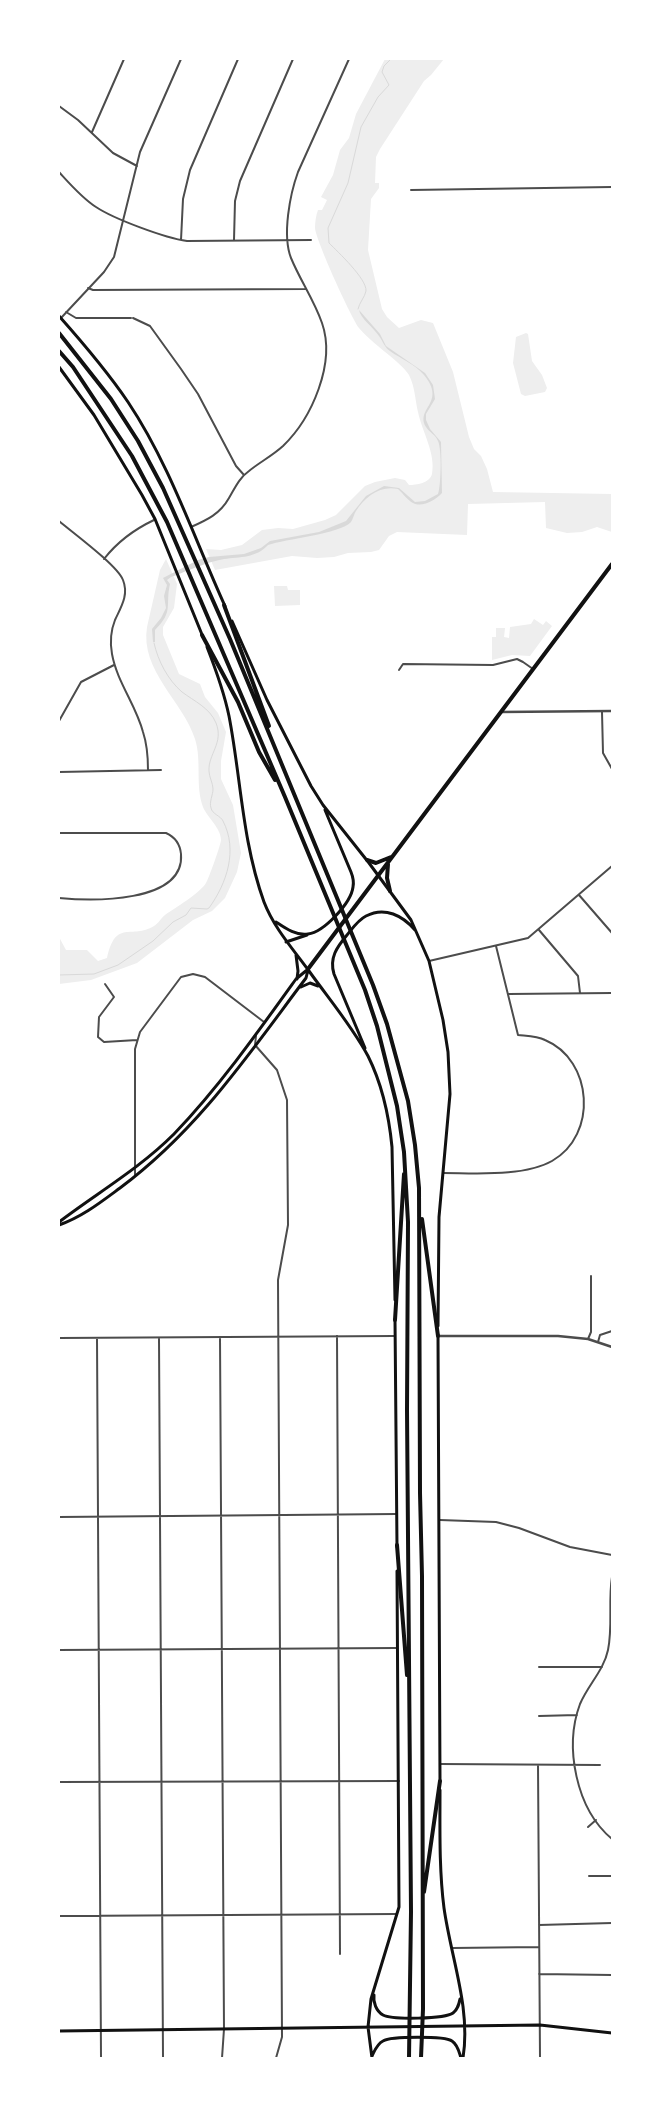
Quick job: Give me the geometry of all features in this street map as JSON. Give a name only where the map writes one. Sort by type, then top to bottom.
[{"type":"highway","points":[[59,333],[111,399],[138,441],[163,488],[285,770]]},
{"type":"highway","points":[[59,352],[73,367],[132,456],[194,583],[349,956],[365,990],[377,1026],[397,1106],[404,1159],[408,1222],[407,1410],[411,2010],[409,2058]]},
{"type":"highway","points":[[308,969],[612,564]]},
{"type":"highway","points":[[224,605],[285,770],[387,1024],[408,1101],[423,1237],[438,1336]]},
{"type":"highway","points":[[202,634],[238,702],[259,752],[284,797]]},
{"type":"highway","points":[[367,860],[377,863],[393,856]]},
{"type":"highway","points":[[388,862],[387,876],[390,891]]},
{"type":"highway","points":[[395,1320],[404,1159]]},
{"type":"highway","points":[[418,1181],[422,1576],[421,2058]]},
{"type":"highway","points":[[397,1545],[409,1707]]},
{"type":"highway","points":[[422,1927],[425,1886],[440,1781]]},
{"type":"main road","points":[[60,317],[89,348],[128,403],[158,455],[224,605],[284,734],[323,805],[351,872],[353,890],[327,925],[286,942]]},
{"type":"main road","points":[[59,367],[96,417],[154,519],[222,686],[229,716],[245,833],[264,904],[286,942],[350,1026],[368,1056]]},
{"type":"main road","points":[[323,805],[390,891],[411,920],[418,934],[429,961],[443,1020],[450,1078],[450,1115],[437,1249],[440,1781],[442,1880],[450,1948],[461,1994],[464,2027],[462,2058]]},
{"type":"main road","points":[[372,2057],[368,2027],[371,1999],[398,1914],[399,1898],[396,1336],[392,1147],[386,1109],[368,1056],[332,969],[337,946],[359,921],[374,913],[388,912],[398,915],[405,919],[418,934]]},
{"type":"main road","points":[[273,920],[290,931],[307,934]]},
{"type":"main road","points":[[296,955],[298,971],[296,979]]},
{"type":"main road","points":[[59,1224],[72,1212],[135,1168],[173,1135],[207,1097],[296,979],[308,969]]},
{"type":"main road","points":[[59,1224],[72,1220],[134,1177],[169,1148],[204,1112],[306,978],[308,969]]},
{"type":"main road","points":[[298,988],[310,984],[321,987]]},
{"type":"main road","points":[[374,1986],[373,2001],[375,2006],[379,2012],[388,2017],[447,2015],[458,2008],[461,1994]]},
{"type":"main road","points":[[59,2031],[540,2025],[612,2033]]},
{"type":"main road","points":[[372,2057],[377,2045],[387,2039],[443,2038],[452,2041],[457,2046],[462,2058]]},
{"type":"street","points":[[92,132],[124,59]]},
{"type":"street","points":[[60,317],[104,272],[114,256],[144,142],[181,59]]},
{"type":"street","points":[[181,240],[183,199],[190,170],[238,59]]},
{"type":"street","points":[[234,240],[235,201],[240,181],[293,59]]},
{"type":"street","points":[[191,527],[214,517],[220,512],[244,475],[281,448],[298,429],[307,415],[324,369],[327,348],[326,336],[322,321],[290,257],[288,219],[293,187],[349,59]]},
{"type":"street","points":[[59,106],[92,132],[113,153],[137,166]]},
{"type":"street","points":[[59,172],[95,207],[162,236],[181,240],[311,240]]},
{"type":"street","points":[[411,190],[612,187]]},
{"type":"street","points":[[88,288],[94,290],[156,291],[305,289]]},
{"type":"street","points":[[66,312],[76,318],[132,318],[150,326],[198,394],[236,466],[244,475]]},
{"type":"street","points":[[104,560],[115,545],[127,534],[154,519]]},
{"type":"street","points":[[59,521],[120,575],[126,589],[112,634],[112,654],[118,676],[143,731],[148,756],[148,770]]},
{"type":"street","points":[[399,670],[404,664],[493,665],[517,659],[533,669]]},
{"type":"street","points":[[59,721],[81,682],[115,664]]},
{"type":"street","points":[[602,711],[603,753],[612,769]]},
{"type":"street","points":[[500,712],[612,711]]},
{"type":"street","points":[[59,772],[161,770]]},
{"type":"street","points":[[59,833],[166,833],[177,842],[181,857],[177,872],[172,879],[164,885],[143,894],[124,898],[59,898]]},
{"type":"street","points":[[429,961],[522,940],[539,930],[612,866]]},
{"type":"street","points":[[579,895],[612,933]]},
{"type":"street","points":[[539,930],[578,976],[580,993]]},
{"type":"street","points":[[443,1173],[492,1172],[535,1167],[552,1162],[565,1152],[575,1138],[581,1124],[584,1101],[578,1072],[568,1057],[557,1047],[544,1040],[518,1035],[496,946]]},
{"type":"street","points":[[134,1177],[135,1049],[137,1040],[145,1024],[181,978],[187,974],[205,977],[264,1022]]},
{"type":"street","points":[[105,984],[114,997],[99,1017],[98,1038],[104,1042],[137,1040]]},
{"type":"street","points":[[509,994],[612,993]]},
{"type":"street","points":[[258,1031],[255,1045],[277,1070],[287,1100],[288,1226],[278,1280],[282,2043],[276,2058]]},
{"type":"street","points":[[72,1212],[72,1220]]},
{"type":"street","points":[[588,1339],[591,1332],[591,1276]]},
{"type":"street","points":[[598,1342],[600,1335],[612,1331]]},
{"type":"street","points":[[337,1336],[340,1954]]},
{"type":"street","points":[[59,1338],[396,1336]]},
{"type":"street","points":[[438,1336],[558,1336],[588,1339],[612,1347]]},
{"type":"street","points":[[220,1337],[224,2030],[222,2058]]},
{"type":"street","points":[[97,1338],[101,2058]]},
{"type":"street","points":[[159,1338],[163,2058]]},
{"type":"street","points":[[59,1517],[397,1514]]},
{"type":"street","points":[[439,1520],[496,1522],[519,1528],[570,1547],[612,1555]]},
{"type":"street","points":[[612,1577],[608,1649],[602,1667],[585,1693],[577,1715],[573,1743],[574,1765],[583,1797],[596,1820],[612,1839]]},
{"type":"street","points":[[59,1650],[398,1648]]},
{"type":"street","points":[[539,1667],[602,1667]]},
{"type":"street","points":[[539,1716],[577,1715]]},
{"type":"street","points":[[440,1764],[600,1765]]},
{"type":"street","points":[[538,1765],[540,2058]]},
{"type":"street","points":[[59,1782],[399,1781]]},
{"type":"street","points":[[588,1827],[596,1820]]},
{"type":"street","points":[[589,1876],[612,1876]]},
{"type":"street","points":[[59,1916],[398,1914]]},
{"type":"street","points":[[539,1924],[612,1924]]},
{"type":"street","points":[[450,1948],[539,1947]]},
{"type":"street","points":[[539,1974],[612,1975]]},
{"type":"shaded area","points":[[385,59],[444,59],[424,81],[376,157],[375,183],[379,183],[379,188],[371,199],[368,250],[382,309],[387,317],[399,328],[421,320],[433,323],[453,372],[469,437],[474,449],[481,456],[487,469],[493,492],[612,494],[612,532],[597,527],[582,532],[567,533],[546,528],[545,502],[468,504],[467,535],[397,532],[389,536],[379,550],[371,552],[348,553],[334,557],[317,558],[292,556],[215,570],[206,549],[221,550],[242,545],[262,530],[293,529],[325,520],[336,515],[365,486],[375,482],[395,478],[405,480],[409,485],[415,485],[429,480],[432,474],[432,458],[409,375],[400,364],[359,328],[334,279],[315,228],[318,210],[322,210],[327,200],[321,197],[333,175],[340,150],[349,138],[356,114]]},
{"type":"shaded area","points":[[359,310],[380,334],[386,346],[425,373],[433,385],[435,399],[426,414],[426,420],[430,429],[441,442],[442,493],[433,501],[420,505],[411,502],[398,489],[385,489],[368,497],[356,511],[351,522],[336,530],[268,545],[253,555],[217,560],[171,577],[167,580],[170,584],[167,613],[155,630],[155,642],[153,642],[152,629],[166,608],[164,596],[167,585],[163,578],[198,560],[209,557],[244,554],[261,548],[270,541],[319,532],[346,521],[366,496],[384,486],[399,488],[415,502],[425,501],[438,494],[441,468],[439,445],[436,437],[426,427],[424,420],[424,415],[432,399],[430,384],[416,368],[385,346]]},
{"type":"shaded area","points":[[528,334],[532,361],[542,375],[547,388],[545,392],[525,396],[521,394],[513,363],[516,337]]},
{"type":"shaded area","points":[[166,559],[177,584],[174,608],[163,627],[163,635],[179,674],[200,684],[205,697],[218,713],[226,732],[221,761],[221,779],[233,805],[241,853],[237,872],[225,898],[212,911],[193,920],[137,963],[91,980],[59,984],[59,937],[66,950],[87,950],[98,961],[107,958],[115,938],[120,934],[146,930],[154,926],[165,915],[203,887],[210,875],[221,840],[219,831],[203,807],[195,739],[189,725],[156,672],[150,658],[147,643],[147,627],[160,570]]},
{"type":"shaded area","points":[[274,586],[287,586],[288,590],[300,590],[300,605],[275,606]]},
{"type":"shaded area","points":[[534,619],[543,625],[546,621],[552,626],[530,656],[512,655],[492,660],[492,637],[496,637],[496,628],[505,628],[504,637],[509,638],[510,627],[531,624]]},
{"type":"waterway","points":[[358,309],[366,291],[365,286],[351,266],[329,243],[328,228],[348,183],[361,127],[378,97],[389,85],[382,72],[384,66],[391,59]]},
{"type":"waterway","points":[[59,975],[94,974],[118,965],[153,941],[173,922],[186,915],[191,908],[209,908],[225,877],[230,855],[230,843],[222,819],[212,810],[213,789],[209,773],[209,765],[218,737],[216,723],[206,709],[182,692],[172,682],[158,657],[154,643]]}]
